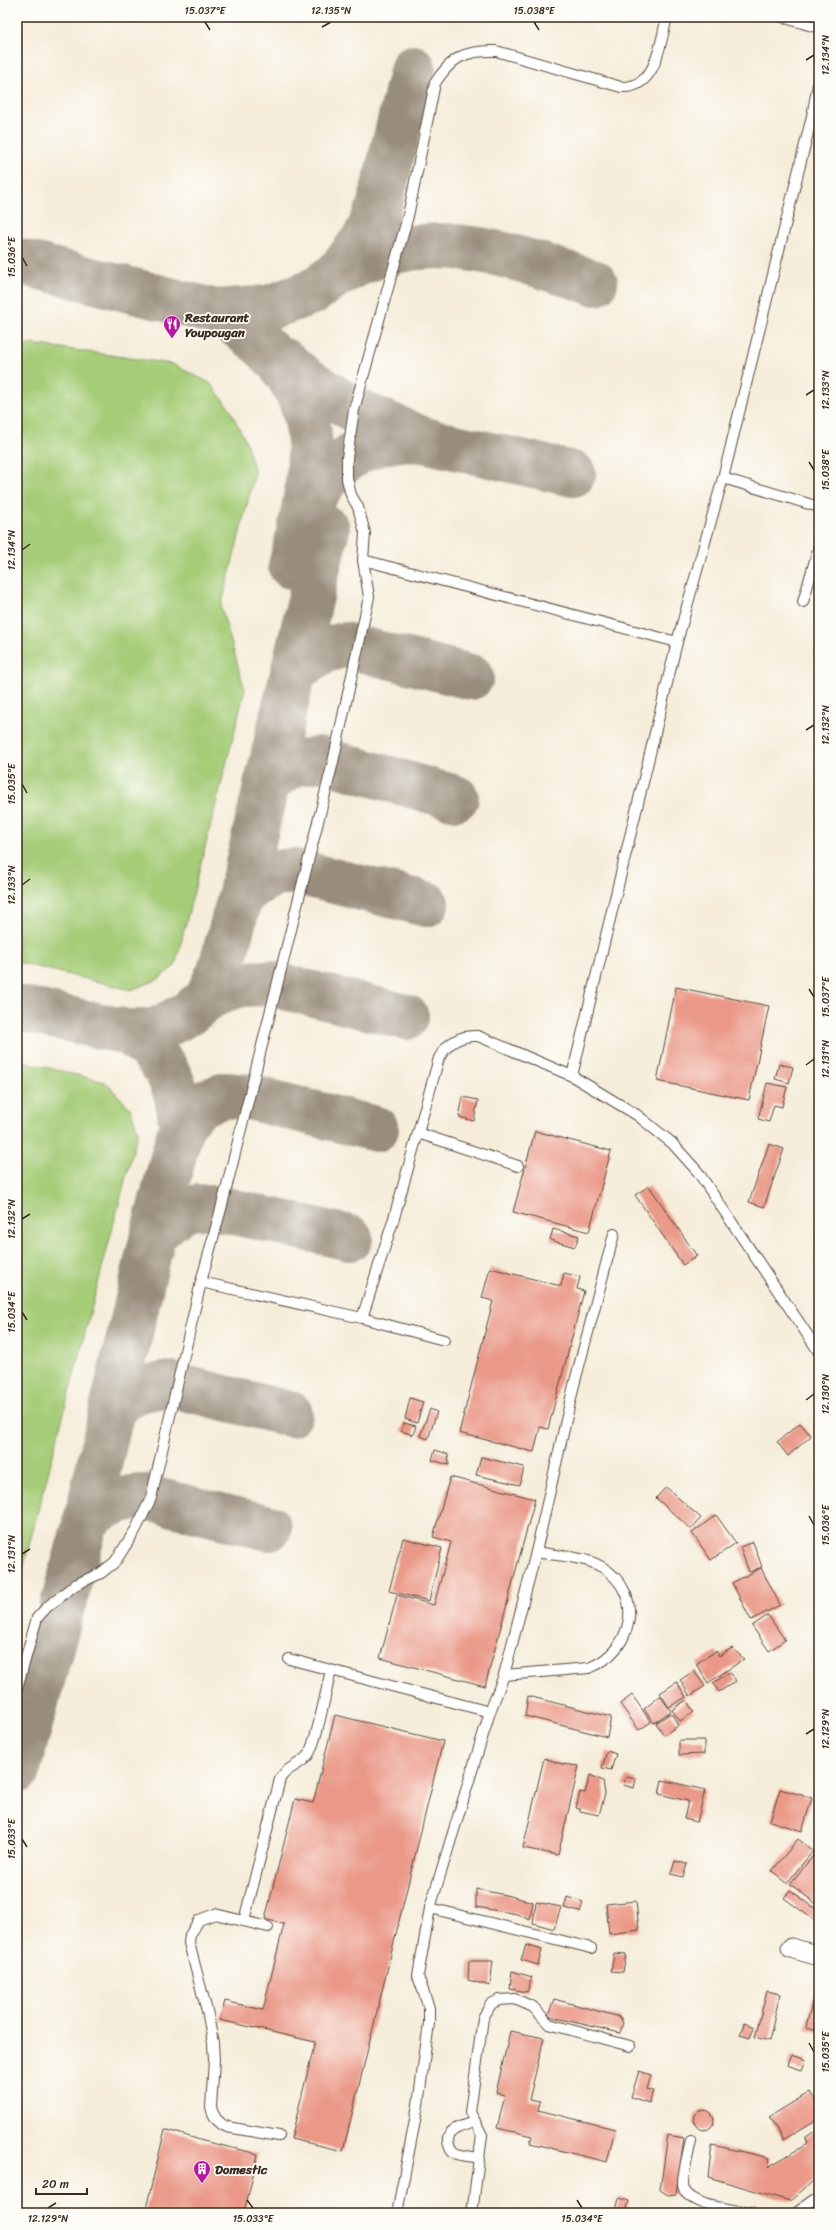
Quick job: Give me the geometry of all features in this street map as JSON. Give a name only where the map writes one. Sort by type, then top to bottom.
[{"type":"street","points":[[791,1948],[819,1956]]},
{"type":"lane","points":[[17,1688],[37,1618],[47,1607],[75,1585],[101,1573],[115,1562],[136,1529],[151,1498],[201,1282],[223,1201],[333,762],[369,597],[363,560],[366,547],[364,526],[358,507],[351,495],[347,479],[347,458],[354,410],[405,229],[436,83],[446,68],[455,60],[477,50],[496,51],[621,87],[635,86],[642,83],[651,73],[667,17]]},
{"type":"lane","points":[[782,17],[819,28]]},
{"type":"lane","points":[[572,1076],[677,642],[723,478],[816,117],[819,79]]},
{"type":"lane","points":[[723,478],[819,507]]},
{"type":"lane","points":[[804,602],[819,546]]},
{"type":"lane","points":[[363,560],[677,642]]},
{"type":"lane","points":[[362,1318],[394,1218],[439,1058],[443,1050],[460,1038],[478,1036],[572,1076],[637,1115],[663,1135],[686,1157],[698,1172],[819,1352]]},
{"type":"lane","points":[[418,1133],[518,1166]]},
{"type":"lane","points":[[397,2213],[418,2105],[429,2023],[429,2008],[418,1976],[430,1908],[490,1712],[504,1676],[536,1552],[574,1385],[614,1234]]},
{"type":"lane","points":[[201,1282],[362,1318],[444,1340]]},
{"type":"lane","points":[[504,1676],[589,1668],[599,1664],[616,1651],[626,1632],[629,1621],[627,1599],[623,1589],[609,1572],[590,1562],[536,1552]]},
{"type":"lane","points":[[289,1660],[490,1712]]},
{"type":"lane","points":[[244,1921],[280,1779],[286,1770],[301,1762],[310,1750],[330,1671]]},
{"type":"lane","points":[[430,1908],[591,1948]]},
{"type":"lane","points":[[268,1927],[215,1914],[199,1920],[190,1935],[189,1943],[208,2015],[213,2044],[214,2060],[211,2107],[216,2120],[227,2127],[279,2136]]},
{"type":"lane","points":[[472,2213],[482,2135],[470,2112],[483,2018],[492,2004],[499,2000],[515,1999],[533,2007],[549,2024],[630,2046]]},
{"type":"lane","points":[[474,2122],[454,2128],[448,2142],[456,2154],[479,2158]]},
{"type":"lane","points":[[691,2141],[683,2180],[686,2195],[695,2202],[752,2213]]},
{"type":"lane","points":[[796,2213],[819,2197]]},
{"type":"green space","points":[[33,344],[172,364],[210,383],[230,409],[247,444],[255,473],[221,607],[245,690],[175,966],[157,980],[131,990],[17,962],[17,348]]},
{"type":"green space","points":[[17,1060],[105,1082],[130,1108],[138,1132],[17,1591]]},
{"type":"building","points":[[676,987],[769,1006],[749,1100],[657,1081]]},
{"type":"building","points":[[779,1064],[793,1067],[789,1083],[775,1079]]},
{"type":"building","points":[[767,1083],[787,1087],[782,1107],[774,1105],[769,1122],[758,1119]]},
{"type":"building","points":[[463,1097],[478,1100],[474,1121],[459,1117]]},
{"type":"building","points":[[535,1131],[611,1151],[589,1232],[513,1212]]},
{"type":"building","points":[[769,1144],[784,1149],[764,1207],[749,1202]]},
{"type":"building","points":[[649,1186],[697,1256],[683,1265],[635,1195]]},
{"type":"building","points":[[553,1229],[579,1236],[575,1247],[550,1240]]},
{"type":"building","points":[[490,1268],[561,1286],[564,1273],[580,1277],[577,1289],[584,1291],[548,1429],[540,1427],[534,1452],[459,1433],[493,1301],[482,1298]]},
{"type":"building","points":[[410,1398],[423,1402],[417,1423],[405,1419]]},
{"type":"building","points":[[430,1409],[437,1412],[428,1439],[420,1436]]},
{"type":"building","points":[[404,1423],[416,1426],[413,1435],[401,1431]]},
{"type":"building","points":[[800,1423],[811,1436],[788,1456],[777,1442]]},
{"type":"building","points":[[435,1450],[448,1454],[449,1465],[432,1460]]},
{"type":"building","points":[[481,1457],[524,1467],[520,1485],[476,1475]]},
{"type":"building","points":[[450,1477],[535,1499],[485,1686],[380,1658],[397,1595],[434,1605],[451,1542],[433,1537]]},
{"type":"building","points":[[666,1487],[701,1518],[691,1529],[656,1498]]},
{"type":"building","points":[[716,1515],[736,1543],[711,1560],[692,1533]]},
{"type":"building","points":[[403,1538],[442,1548],[429,1601],[389,1591]]},
{"type":"building","points":[[753,1542],[762,1567],[749,1572],[740,1547]]},
{"type":"building","points":[[761,1568],[780,1605],[751,1620],[732,1583]]},
{"type":"building","points":[[768,1615],[785,1640],[769,1651],[752,1626]]},
{"type":"building","points":[[732,1648],[744,1659],[708,1683],[696,1664],[716,1651],[719,1656]]},
{"type":"building","points":[[694,1671],[705,1686],[690,1696],[680,1680]]},
{"type":"building","points":[[730,1672],[736,1681],[719,1692],[713,1683]]},
{"type":"building","points":[[677,1682],[686,1697],[669,1707],[660,1693]]},
{"type":"building","points":[[632,1695],[651,1722],[639,1730],[620,1704]]},
{"type":"building","points":[[528,1696],[611,1717],[607,1737],[525,1716]]},
{"type":"building","points":[[660,1696],[671,1711],[654,1723],[644,1709]]},
{"type":"building","points":[[686,1700],[694,1712],[680,1721],[672,1710]]},
{"type":"building","points":[[671,1713],[679,1725],[664,1735],[656,1723]]},
{"type":"building","points":[[335,1715],[443,1741],[343,2151],[291,2139],[315,2042],[220,2020],[225,2001],[263,2010],[284,1924],[265,1919],[295,1799],[313,1803]]},
{"type":"building","points":[[679,1740],[704,1740],[704,1754],[679,1755]]},
{"type":"building","points":[[607,1751],[616,1754],[611,1770],[602,1768]]},
{"type":"building","points":[[544,1758],[562,1764],[579,1766],[558,1855],[523,1848]]},
{"type":"building","points":[[590,1775],[603,1781],[605,1794],[599,1815],[580,1811],[580,1809],[576,1808],[580,1792],[585,1793]]},
{"type":"building","points":[[626,1777],[636,1779],[634,1788],[623,1785]]},
{"type":"building","points":[[662,1780],[705,1790],[697,1822],[684,1819],[688,1801],[659,1794]]},
{"type":"building","points":[[780,1789],[812,1798],[802,1831],[770,1821]]},
{"type":"building","points":[[798,1839],[813,1851],[787,1883],[772,1871]]},
{"type":"building","points":[[817,1851],[819,1852],[819,1906],[790,1884]]},
{"type":"building","points":[[675,1861],[687,1864],[683,1877],[671,1874]]},
{"type":"building","points":[[476,1889],[533,1902],[530,1920],[517,1914],[476,1907]]},
{"type":"building","points":[[790,1890],[819,1911],[819,1916],[814,1920],[784,1898]]},
{"type":"building","points":[[567,1897],[583,1902],[580,1912],[564,1908]]},
{"type":"building","points":[[636,1901],[639,1930],[609,1934],[606,1904]]},
{"type":"building","points":[[536,1902],[561,1907],[554,1929],[533,1923]]},
{"type":"building","points":[[526,1945],[542,1950],[538,1965],[521,1960]]},
{"type":"building","points":[[614,1953],[626,1954],[623,1972],[611,1971]]},
{"type":"building","points":[[469,1961],[493,1961],[490,1986],[468,1980]]},
{"type":"building","points":[[512,1971],[532,1977],[527,1992],[510,1989]]},
{"type":"building","points":[[767,1991],[780,1994],[769,2041],[755,2037]]},
{"type":"building","points":[[814,1994],[819,1995],[819,2031],[806,2028]]},
{"type":"building","points":[[554,1999],[620,2017],[623,2023],[620,2033],[548,2016]]},
{"type":"building","points":[[744,2023],[754,2027],[750,2038],[740,2035]]},
{"type":"building","points":[[510,2031],[544,2038],[529,2100],[540,2102],[538,2110],[615,2129],[607,2162],[530,2143],[532,2136],[497,2128],[505,2095],[496,2093]]},
{"type":"building","points":[[791,2055],[806,2060],[802,2070],[787,2065]]},
{"type":"building","points":[[639,2071],[651,2075],[647,2089],[653,2091],[649,2103],[631,2097]]},
{"type":"building","points":[[810,2092],[819,2106],[819,2118],[783,2140],[769,2117]]},
{"type":"building","points":[[704,2110],[711,2113],[714,2120],[711,2127],[704,2130],[697,2127],[694,2120],[697,2113]]},
{"type":"building","points":[[819,2128],[819,2176],[790,2201],[708,2177],[712,2145],[770,2158],[768,2167],[807,2144],[805,2138]]},
{"type":"building","name":"Domestic","points":[[165,2129],[203,2141],[258,2154],[244,2213],[145,2213]]},
{"type":"building","points":[[668,2135],[684,2138],[676,2194],[668,2195],[660,2190]]},
{"type":"building","points":[[619,2198],[629,2201],[626,2213],[616,2211]]},
{"type":"taxiway","points":[[17,261],[216,312],[268,308],[312,292],[337,274],[365,238],[378,211],[413,68]]},
{"type":"taxiway","points":[[344,271],[376,256],[408,248],[439,246],[470,248],[501,254],[595,283]]},
{"type":"taxiway","points":[[216,312],[253,337],[280,364],[297,392],[307,421],[310,453],[308,488],[291,566]]},
{"type":"taxiway","points":[[284,361],[306,379],[354,410],[424,440],[573,474]]},
{"type":"taxiway","points":[[310,502],[335,470],[354,454],[379,443],[393,440],[424,440]]},
{"type":"taxiway","points":[[127,1032],[146,1032],[157,1030],[189,1013],[206,999],[220,971],[240,897],[327,529]]},
{"type":"taxiway","points":[[294,672],[305,662],[317,655],[329,649],[344,645],[471,677]]},
{"type":"taxiway","points":[[266,784],[280,772],[294,764],[319,759],[456,798]]},
{"type":"taxiway","points":[[240,897],[252,886],[270,876],[293,871],[426,904]]},
{"type":"taxiway","points":[[206,999],[222,990],[241,984],[268,983],[406,1017]]},
{"type":"taxiway","points":[[17,1008],[127,1032],[140,1040],[160,1060],[173,1084],[180,1112],[181,1127],[153,1235],[86,1521],[17,1771]]},
{"type":"taxiway","points":[[181,1127],[191,1113],[201,1104],[225,1095],[249,1097],[376,1129]]},
{"type":"taxiway","points":[[153,1235],[169,1220],[183,1211],[191,1208],[209,1207],[350,1238]]},
{"type":"taxiway","points":[[112,1409],[127,1396],[139,1390],[168,1384],[290,1414]]},
{"type":"taxiway","points":[[86,1521],[99,1510],[112,1503],[127,1498],[144,1497],[269,1528]]},
{"type":"place","name":"Restaurant Youpougan","points":[[172,339]]},
{"type":"place","name":"Domestic","points":[[202,2184]]}]
